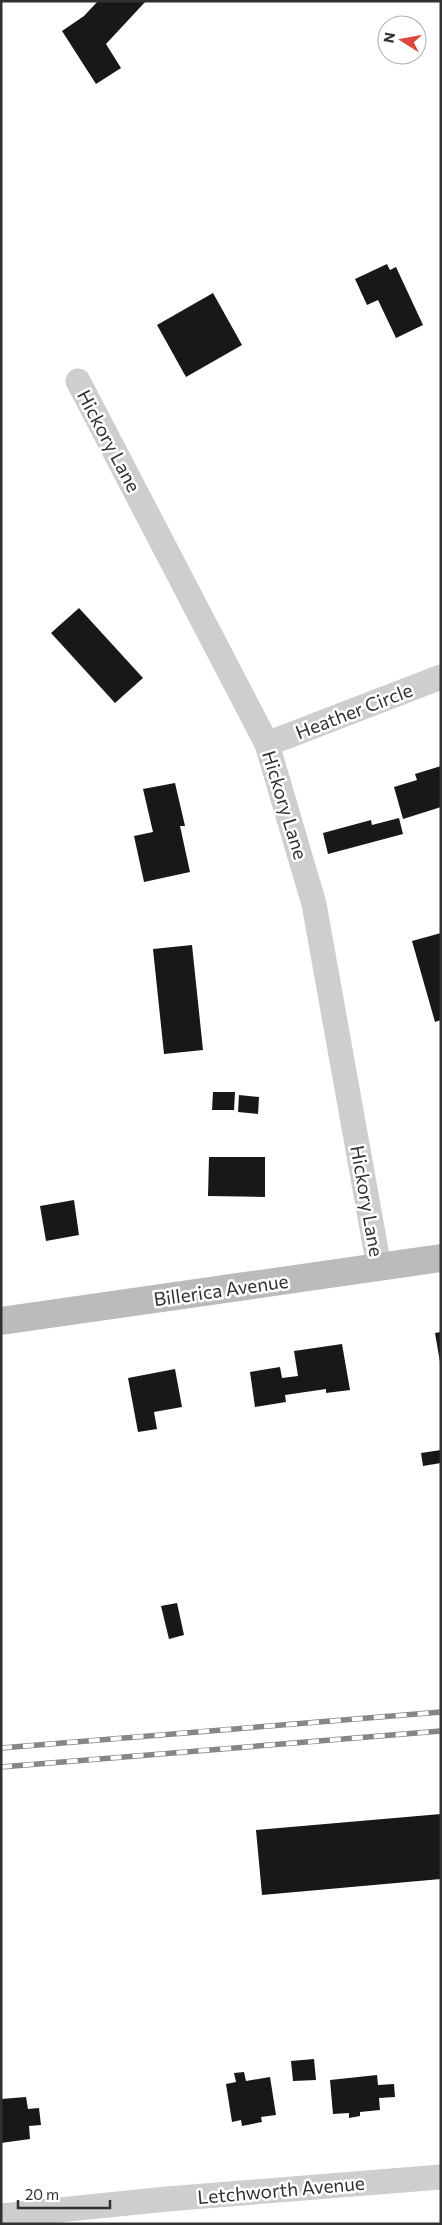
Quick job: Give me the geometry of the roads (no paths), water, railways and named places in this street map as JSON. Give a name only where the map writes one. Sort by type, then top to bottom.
[{"type":"main road","name":"Billerica Avenue","points":[[1,1321],[441,1258]]},
{"type":"street","name":"Hickory Lane","points":[[78,381],[266,744],[314,904],[379,1267]]},
{"type":"street","name":"Heather Circle","points":[[266,744],[441,677]]},
{"type":"street","name":"Letchworth Avenue","points":[[1,2216],[166,2199],[441,2177]]},
{"type":"railway","points":[[1,1748],[441,1712]]},
{"type":"railway","points":[[1,1767],[441,1731]]}]
